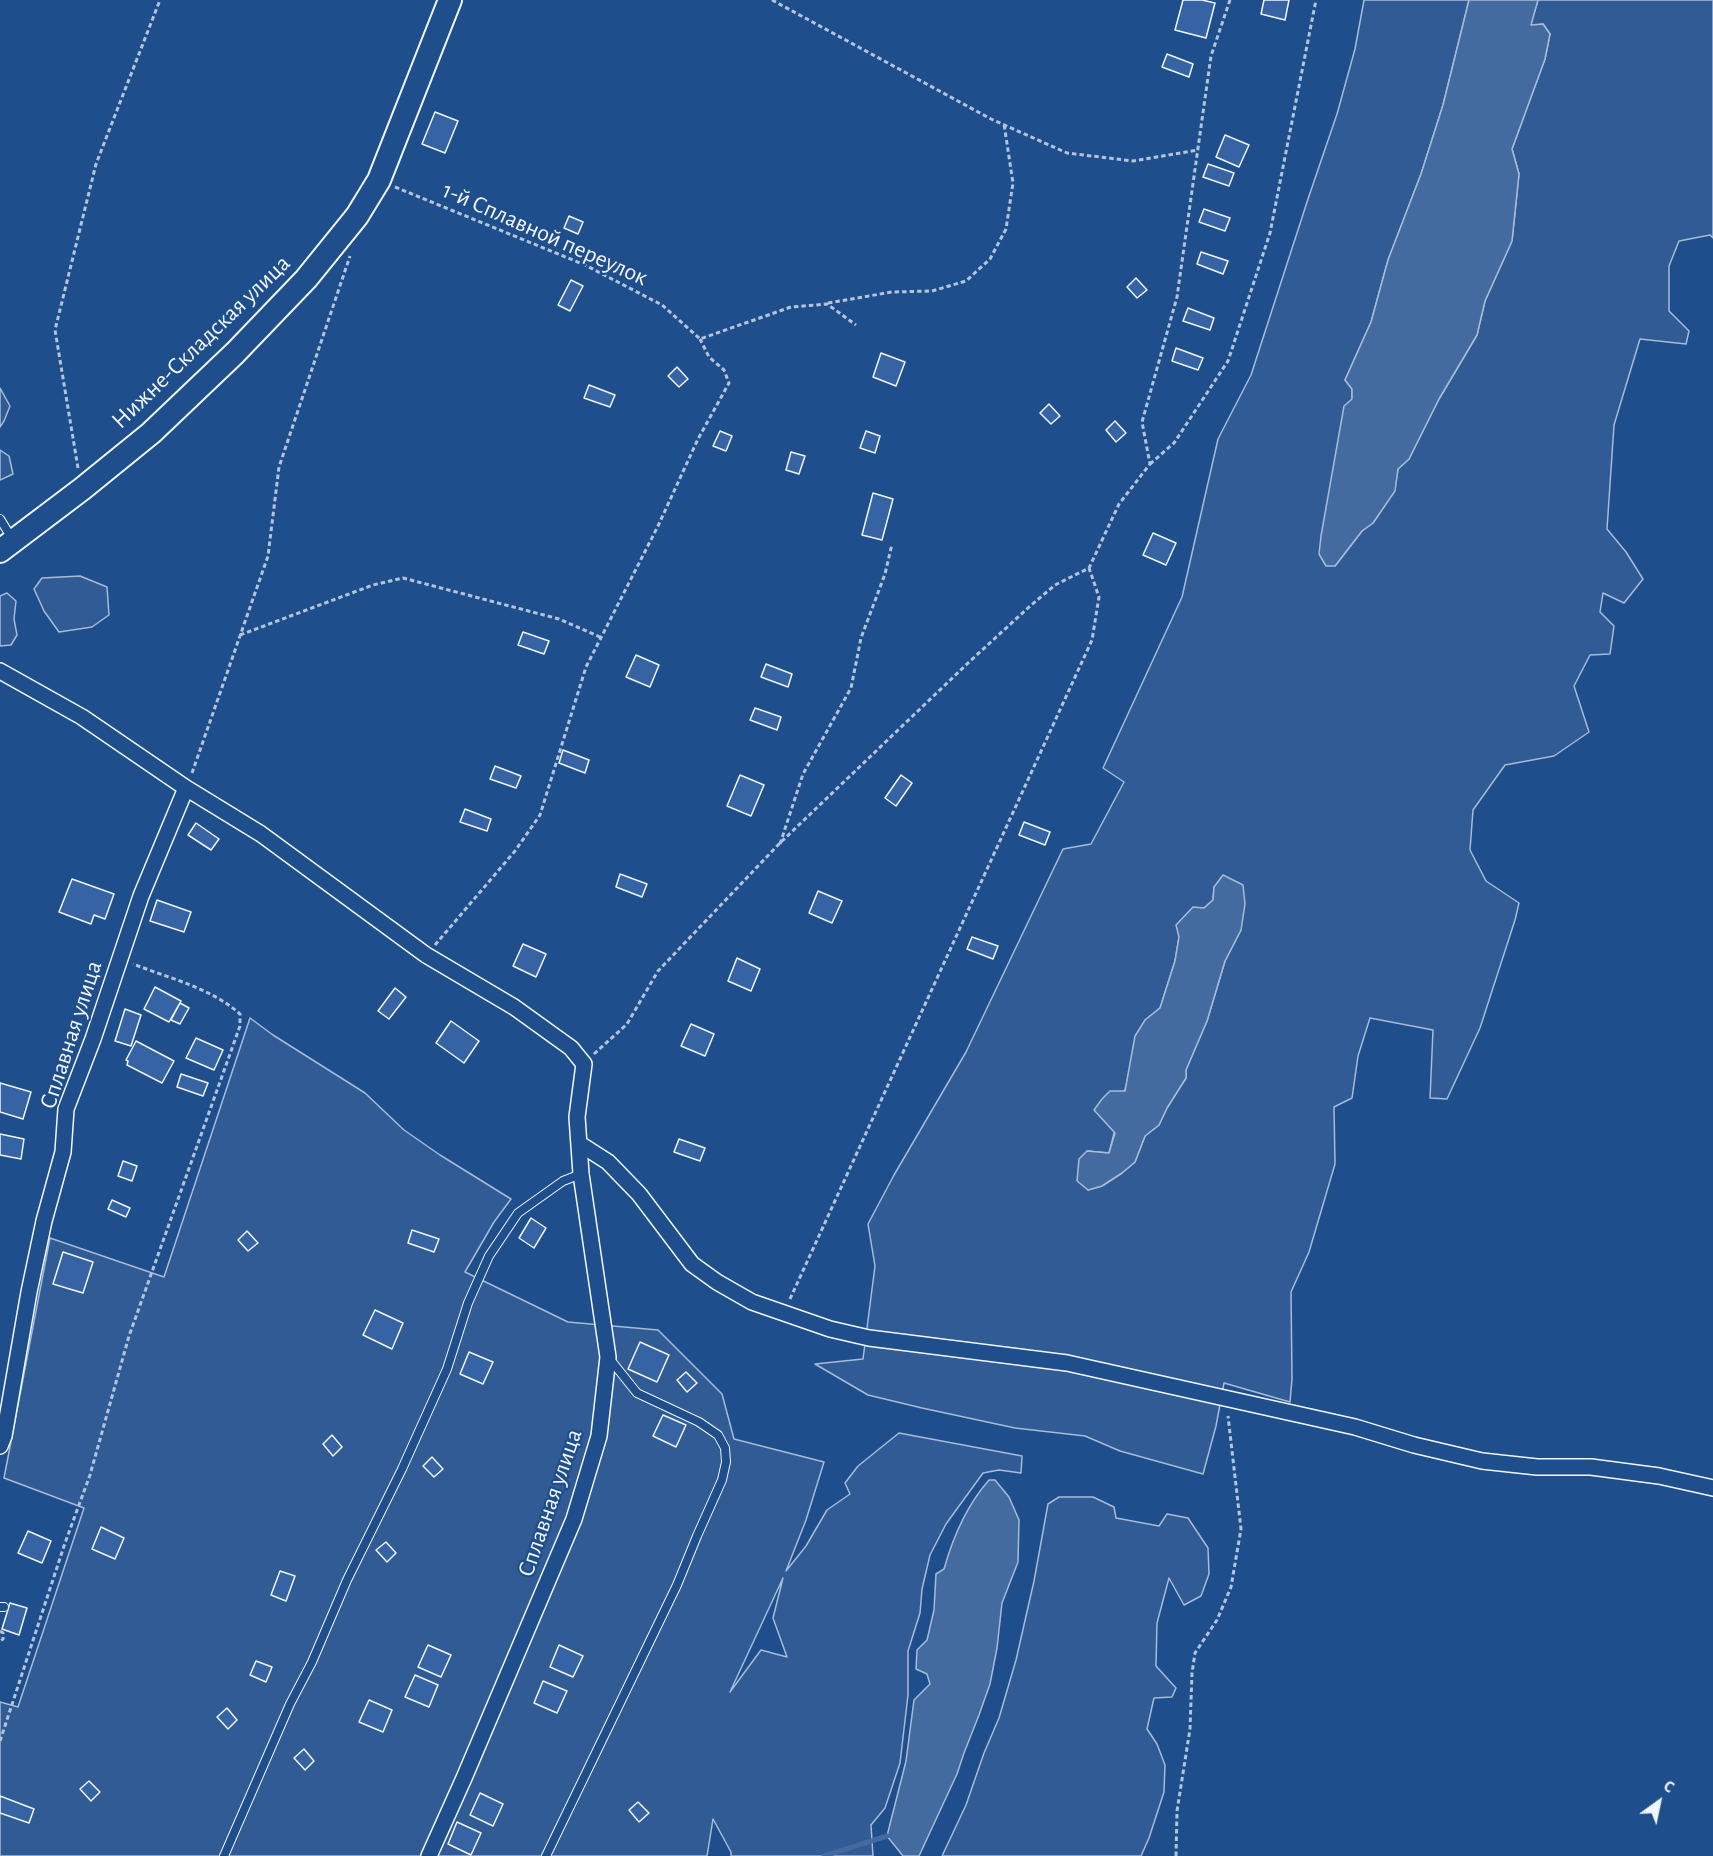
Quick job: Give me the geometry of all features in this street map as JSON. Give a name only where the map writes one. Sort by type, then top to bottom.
[{"type":"street","name":"Нижне-Складская улица","points":[[7,546],[151,433],[243,345],[306,279],[357,216],[379,180],[450,0]]},
{"type":"street","points":[[0,671],[82,717],[186,788],[261,834],[426,955],[514,1007],[571,1048],[584,1064]]},
{"type":"street","name":"Сплавная улица","points":[[0,1446],[4,1436],[44,1221],[63,1152],[66,1109],[93,1039],[141,896],[186,788]]},
{"type":"street","name":"Сплавная улица","points":[[429,1856],[574,1519],[599,1436],[608,1357],[581,1174],[577,1118],[584,1064]]},
{"type":"street","points":[[580,1144],[608,1162],[639,1194],[692,1264],[717,1282],[752,1302],[830,1329],[869,1338],[1067,1363],[1355,1427],[1414,1445],[1482,1461],[1537,1467],[1591,1467],[1659,1476],[1713,1488]]},
{"type":"lane","points":[[0,519],[7,546]]},
{"type":"lane","points":[[224,1856],[290,1704],[312,1662],[347,1580],[402,1469],[447,1369],[468,1303],[489,1256],[518,1213],[562,1181],[581,1174]]},
{"type":"lane","points":[[546,1856],[677,1585],[722,1480],[726,1462],[724,1448],[718,1435],[699,1422],[637,1393],[608,1357]]},
{"type":"path","points":[[82,489],[55,330],[96,164],[160,0]]},
{"type":"path","points":[[772,0],[1004,124],[1066,153],[1133,161],[1198,150]]},
{"type":"path","points":[[1150,464],[1142,422],[1177,297],[1211,56],[1230,0]]},
{"type":"path","points":[[584,1064],[627,1024],[658,971],[779,844],[1029,607],[1055,585],[1089,568],[1119,504],[1150,464],[1174,443],[1228,361],[1270,233],[1316,0]]},
{"type":"path","points":[[700,339],[791,307],[826,304],[892,292],[932,291],[966,281],[990,259],[1006,229],[1013,183],[1004,124]]},
{"type":"path","name":"1-й Сплавной переулок","points":[[379,180],[585,265],[662,304],[700,339],[709,357],[724,370],[729,383],[698,440],[658,526],[600,637]]},
{"type":"path","points":[[186,788],[268,556],[279,467],[350,258],[351,248]]},
{"type":"path","points":[[826,304],[856,325]]},
{"type":"path","points":[[779,844],[803,774],[851,688],[861,638],[885,574],[892,544]]},
{"type":"path","points":[[783,1313],[1092,640],[1099,597],[1089,568]]},
{"type":"path","points":[[240,635],[373,585],[403,578],[558,619],[600,637],[586,667],[540,814],[514,851],[426,955]]},
{"type":"path","points":[[0,1741],[90,1474],[129,1336],[240,1026],[240,1014],[214,995],[120,959]]},
{"type":"path","points":[[1176,1856],[1177,1811],[1190,1729],[1192,1673],[1196,1653],[1232,1587],[1241,1529],[1225,1399]]},
{"type":"path","points":[[0,1631],[3,1639],[0,1641]]},
{"type":"shaded area","points":[[1364,0],[1469,0],[1443,105],[1421,174],[1388,260],[1371,322],[1345,380],[1352,389],[1352,400],[1335,566],[1362,531],[1373,523],[1394,491],[1398,469],[1409,459],[1439,399],[1477,335],[1485,301],[1512,241],[1519,174],[1512,149],[1545,59],[1550,34],[1543,24],[1530,26],[1538,0],[1713,0],[1713,238],[1710,235],[1679,241],[1669,266],[1669,311],[1689,331],[1686,344],[1640,339],[1614,425],[1607,529],[1626,552],[1643,579],[1624,603],[1603,593],[1600,612],[1614,626],[1610,654],[1590,655],[1574,686],[1589,732],[1554,756],[1505,765],[1473,810],[1470,850],[1486,881],[1519,903],[1480,1028],[1447,1099],[1430,1098],[1433,1030],[1370,1018],[1358,1056],[1352,1098],[1334,1107],[1335,1164],[1309,1252],[1291,1292],[1290,1402],[1224,1383],[1216,1426],[1203,1474],[1120,1451],[1085,1436],[1015,1428],[868,1395],[815,1364],[863,1359],[875,1266],[868,1224],[966,1052],[1063,849],[1091,844],[1124,782],[1103,768],[1182,597],[1218,439],[1251,375],[1337,114],[1355,49]],"holes":[[[1214,887],[1241,930],[1225,961],[1207,1021],[1186,1070],[1186,1078],[1159,1125],[1145,1136],[1135,1162],[1102,1186],[1088,1190],[1087,1151],[1109,1153],[1145,1020],[1160,1008],[1175,961],[1179,937],[1213,900]]]},
{"type":"shaded area","points":[[1469,0],[1538,0],[1531,25],[1543,24],[1550,34],[1545,59],[1512,149],[1519,174],[1512,241],[1485,301],[1477,335],[1439,399],[1409,459],[1398,469],[1395,491],[1373,523],[1362,531],[1335,566],[1326,566],[1319,554],[1321,536],[1344,406],[1352,399],[1352,389],[1345,380],[1371,322],[1388,260],[1421,174],[1443,105]]},
{"type":"shaded area","points":[[0,388],[10,406],[0,427]]},
{"type":"shaded area","points":[[0,450],[9,456],[13,474],[0,480]]},
{"type":"shaded area","points":[[80,576],[107,587],[109,615],[92,627],[59,632],[44,611],[34,589],[42,578]]},
{"type":"shaded area","points":[[7,593],[16,601],[14,619],[17,635],[11,645],[0,646],[0,596]]},
{"type":"shaded area","points":[[1223,875],[1243,885],[1245,904],[1241,930],[1225,961],[1207,1021],[1186,1070],[1186,1078],[1159,1125],[1145,1136],[1135,1162],[1102,1186],[1088,1190],[1077,1181],[1079,1159],[1087,1151],[1109,1153],[1115,1133],[1094,1110],[1110,1091],[1125,1091],[1135,1036],[1145,1020],[1160,1008],[1175,961],[1179,937],[1176,925],[1193,907],[1204,908],[1213,900],[1214,887]]},
{"type":"shaded area","points":[[250,1018],[365,1093],[404,1130],[440,1155],[511,1199],[494,1222],[465,1272],[568,1322],[658,1330],[722,1394],[734,1439],[824,1462],[806,1520],[786,1571],[806,1546],[827,1510],[850,1494],[845,1483],[858,1466],[899,1433],[1022,1456],[1021,1473],[999,1470],[983,1473],[946,1524],[930,1555],[922,1589],[920,1613],[908,1651],[908,1695],[900,1763],[885,1808],[871,1825],[873,1856],[731,1856],[713,1819],[707,1856],[0,1856],[0,1702],[18,1707],[84,1508],[4,1478],[50,1238],[164,1277]],"holes":[[[783,1578],[773,1618],[787,1657],[761,1650],[730,1692]]]},
{"type":"shaded area","points":[[989,1480],[995,1480],[1009,1497],[1019,1520],[1018,1562],[1002,1603],[990,1684],[957,1774],[919,1856],[903,1856],[887,1836],[906,1761],[914,1700],[930,1684],[927,1674],[916,1669],[917,1650],[927,1640],[934,1610],[936,1574],[944,1569],[962,1522],[974,1500]]},
{"type":"shaded area","points":[[1059,1497],[1093,1497],[1114,1507],[1116,1518],[1159,1526],[1167,1514],[1188,1518],[1208,1548],[1209,1574],[1201,1596],[1184,1605],[1169,1578],[1157,1623],[1156,1666],[1176,1688],[1172,1697],[1154,1698],[1147,1729],[1157,1744],[1165,1765],[1164,1792],[1141,1856],[942,1856],[966,1805],[999,1718],[1016,1660],[1048,1504]]},
{"type":"building","points":[[1183,0],[1215,3],[1206,38],[1175,30]]},
{"type":"building","points":[[1264,0],[1289,0],[1285,20],[1261,14]]},
{"type":"building","points":[[1167,54],[1193,64],[1189,77],[1162,67]]},
{"type":"building","points":[[435,112],[458,121],[445,153],[422,144]]},
{"type":"building","points":[[1225,135],[1249,145],[1239,167],[1216,157]]},
{"type":"building","points":[[1208,164],[1234,173],[1229,186],[1203,177]]},
{"type":"building","points":[[1204,209],[1230,218],[1225,231],[1199,222]]},
{"type":"building","points":[[569,216],[583,222],[578,234],[564,228]]},
{"type":"building","points":[[1201,252],[1228,261],[1223,274],[1197,264]]},
{"type":"building","points":[[1136,278],[1147,290],[1137,298],[1127,287]]},
{"type":"building","points":[[571,280],[583,286],[570,311],[558,305]]},
{"type":"building","points":[[1188,308],[1214,318],[1210,330],[1183,321]]},
{"type":"building","points":[[1176,348],[1203,358],[1198,370],[1172,361]]},
{"type":"building","points":[[881,353],[905,362],[896,386],[873,377]]},
{"type":"building","points":[[677,367],[688,379],[679,387],[668,376]]},
{"type":"building","points":[[589,385],[615,395],[610,407],[584,398]]},
{"type":"building","points":[[1049,404],[1060,416],[1051,424],[1040,413]]},
{"type":"building","points":[[1115,421],[1126,433],[1116,442],[1106,430]]},
{"type":"building","points":[[720,431],[732,436],[726,451],[713,446]]},
{"type":"building","points":[[866,431],[880,436],[875,453],[860,448]]},
{"type":"building","points":[[791,452],[805,456],[799,474],[786,470]]},
{"type":"building","points":[[873,493],[893,499],[882,540],[862,535]]},
{"type":"building","points":[[1153,533],[1176,543],[1166,565],[1143,555]]},
{"type":"building","points":[[523,632],[549,641],[544,654],[518,645]]},
{"type":"building","points":[[636,655],[659,665],[650,687],[626,677]]},
{"type":"building","points":[[766,664],[792,674],[788,687],[761,677]]},
{"type":"building","points":[[755,708],[781,717],[777,730],[750,720]]},
{"type":"building","points":[[563,750],[589,760],[585,773],[559,763]]},
{"type":"building","points":[[495,766],[521,776],[516,788],[490,779]]},
{"type":"building","points":[[740,775],[764,785],[751,816],[727,806]]},
{"type":"building","points":[[901,775],[912,783],[896,806],[885,798]]},
{"type":"building","points":[[465,809],[491,819],[487,831],[460,822]]},
{"type":"building","points":[[1024,822],[1050,832],[1045,845],[1019,835]]},
{"type":"building","points":[[196,823],[219,839],[211,850],[188,835]]},
{"type":"building","points":[[620,874],[647,884],[642,897],[616,887]]},
{"type":"building","points":[[72,879],[114,894],[105,919],[94,915],[91,924],[59,912]]},
{"type":"building","points":[[818,891],[842,901],[832,923],[809,913]]},
{"type":"building","points":[[157,900],[191,912],[184,932],[150,921]]},
{"type":"building","points":[[972,937],[998,946],[993,959],[967,949]]},
{"type":"building","points":[[523,944],[546,954],[536,977],[513,966]]},
{"type":"building","points":[[737,958],[760,969],[751,991],[728,981]]},
{"type":"building","points":[[155,987],[181,1001],[169,1022],[144,1009]]},
{"type":"building","points":[[395,988],[406,997],[389,1019],[378,1011]]},
{"type":"building","points":[[180,1003],[189,1008],[180,1024],[171,1020]]},
{"type":"building","points":[[125,1009],[141,1015],[131,1046],[115,1041]]},
{"type":"building","points":[[451,1021],[479,1041],[464,1063],[436,1043]]},
{"type":"building","points":[[691,1024],[714,1034],[705,1056],[681,1046]]},
{"type":"building","points":[[196,1038],[223,1050],[214,1070],[186,1058]]},
{"type":"building","points":[[136,1041],[174,1061],[162,1083],[127,1065],[126,1060]]},
{"type":"building","points":[[181,1074],[208,1083],[203,1096],[177,1087]]},
{"type":"building","points":[[0,1083],[31,1092],[23,1119],[0,1112]]},
{"type":"building","points":[[0,1134],[24,1139],[21,1159],[0,1155]]},
{"type":"building","points":[[679,1139],[705,1148],[700,1161],[674,1152]]},
{"type":"building","points":[[123,1161],[137,1166],[132,1181],[118,1176]]},
{"type":"building","points":[[112,1200],[130,1208],[126,1217],[108,1209]]},
{"type":"building","points":[[531,1218],[546,1228],[534,1248],[519,1238]]},
{"type":"building","points":[[412,1230],[439,1239],[434,1252],[408,1243]]},
{"type":"building","points":[[247,1231],[258,1243],[248,1251],[238,1240]]},
{"type":"building","points":[[63,1252],[93,1262],[83,1293],[53,1284]]},
{"type":"building","points":[[375,1310],[403,1323],[392,1349],[363,1335]]},
{"type":"building","points":[[640,1342],[669,1355],[657,1382],[628,1369]]},
{"type":"building","points":[[469,1352],[493,1362],[483,1384],[460,1374]]},
{"type":"building","points":[[686,1372],[697,1383],[687,1392],[677,1380]]},
{"type":"building","points":[[663,1415],[686,1425],[676,1447],[653,1436]]},
{"type":"building","points":[[332,1435],[342,1447],[333,1456],[323,1444]]},
{"type":"building","points":[[432,1457],[443,1469],[434,1477],[423,1466]]},
{"type":"building","points":[[101,1527],[124,1538],[115,1559],[92,1549]]},
{"type":"building","points":[[28,1531],[51,1541],[42,1563],[18,1553]]},
{"type":"building","points":[[386,1542],[396,1553],[387,1562],[376,1550]]},
{"type":"building","points":[[280,1571],[295,1576],[286,1601],[271,1595]]},
{"type":"building","points":[[10,1603],[27,1608],[19,1635],[2,1629]]},
{"type":"building","points":[[428,1645],[451,1655],[441,1677],[418,1667]]},
{"type":"building","points":[[559,1645],[583,1656],[573,1677],[550,1667]]},
{"type":"building","points":[[256,1661],[272,1667],[266,1682],[250,1675]]},
{"type":"building","points":[[415,1675],[438,1685],[429,1707],[405,1697]]},
{"type":"building","points":[[543,1681],[567,1691],[557,1713],[534,1703]]},
{"type":"building","points":[[369,1700],[392,1710],[383,1732],[359,1722]]},
{"type":"building","points":[[227,1708],[237,1720],[228,1729],[217,1717]]},
{"type":"building","points":[[304,1749],[314,1761],[305,1770],[294,1758]]},
{"type":"building","points":[[89,1781],[100,1792],[91,1801],[80,1789]]},
{"type":"building","points":[[480,1793],[503,1804],[493,1826],[470,1815]]},
{"type":"building","points":[[0,1796],[34,1809],[29,1823],[0,1813]]},
{"type":"building","points":[[638,1802],[649,1813],[639,1822],[629,1810]]},
{"type":"building","points":[[457,1822],[481,1833],[471,1855],[448,1844]]},
{"type":"waterway","points":[[824,1856],[887,1836]]}]
